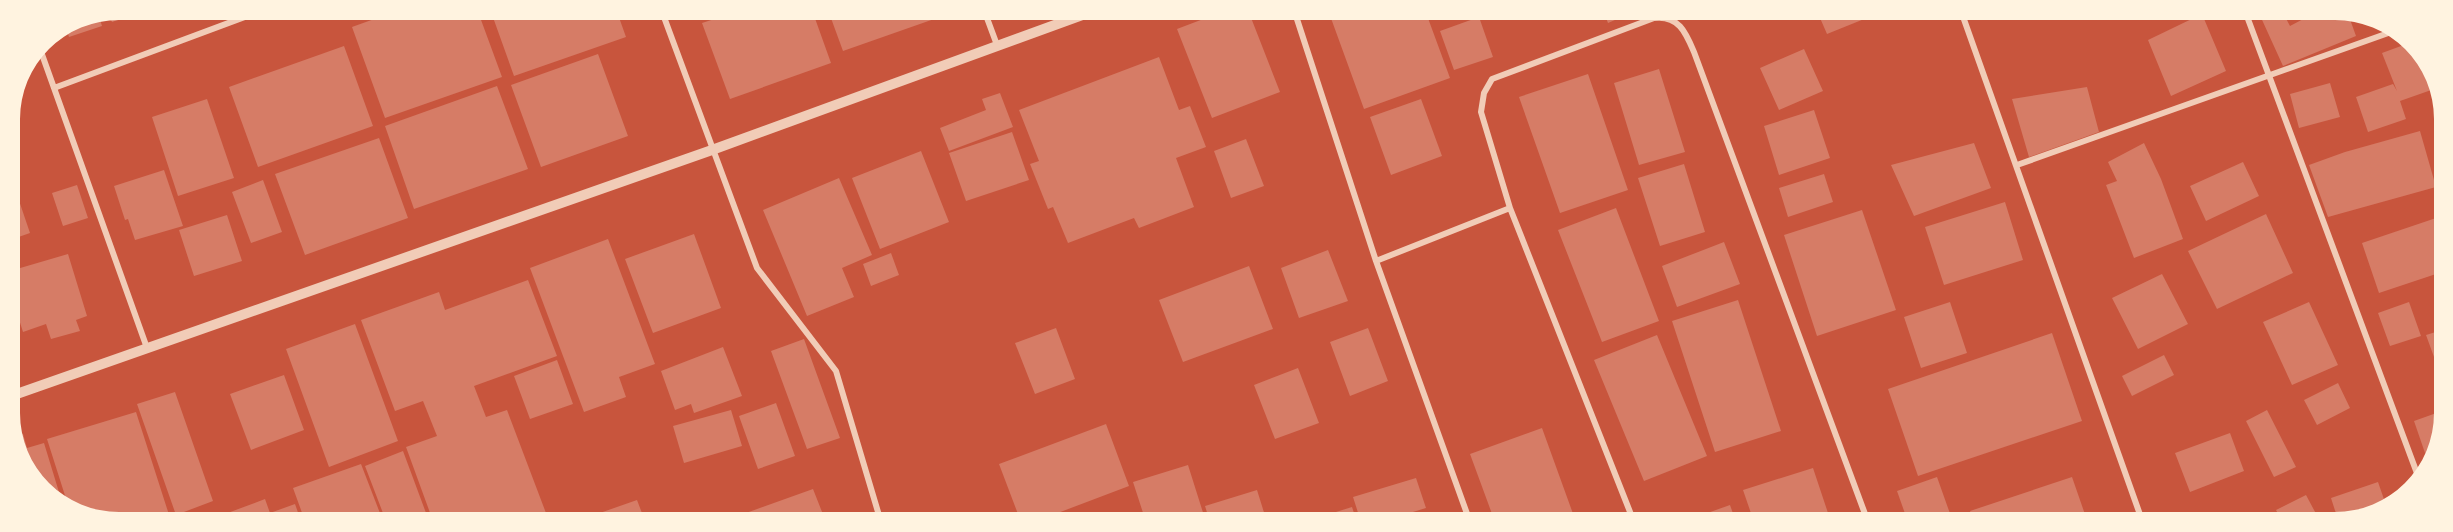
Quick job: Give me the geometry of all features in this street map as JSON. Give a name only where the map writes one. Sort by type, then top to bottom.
[{"type":"street","points":[[54,88],[237,20]]},
{"type":"street","points":[[666,20],[757,268],[836,371],[878,512]]},
{"type":"street","points":[[988,20],[997,45]]},
{"type":"street","points":[[20,393],[712,150],[1068,20]]},
{"type":"street","points":[[1297,20],[1376,261],[1466,512]]},
{"type":"street","points":[[1630,512],[1509,208],[1481,112],[1484,93],[1492,79],[1649,20]]},
{"type":"street","points":[[1672,20],[1686,33],[1694,52],[1864,512]]},
{"type":"street","points":[[1964,20],[2139,512]]},
{"type":"street","points":[[2248,20],[2416,470]]},
{"type":"street","points":[[2017,165],[2386,34]]},
{"type":"street","points":[[42,55],[147,348]]},
{"type":"street","points":[[1376,261],[1509,208]]},
{"type":"building","points":[[371,20],[481,20],[502,77],[385,118],[352,27]]},
{"type":"building","points":[[494,20],[620,20],[626,37],[514,76]]},
{"type":"building","points":[[711,20],[816,20],[831,63],[730,99],[702,23]]},
{"type":"building","points":[[832,20],[931,20],[843,51]]},
{"type":"building","points":[[1201,20],[1252,20],[1280,92],[1212,118],[1177,29]]},
{"type":"building","points":[[1332,20],[1429,20],[1450,78],[1364,109]]},
{"type":"building","points":[[1471,20],[1480,20],[1493,57],[1454,70],[1440,31]]},
{"type":"building","points":[[1821,20],[1862,20],[1827,34]]},
{"type":"building","points":[[2190,20],[2205,20],[2226,71],[2171,96],[2148,40]]},
{"type":"building","points":[[2262,20],[2287,20],[2290,26],[2301,20],[2351,21],[2356,36],[2283,66]]},
{"type":"building","points":[[100,21],[102,26],[69,37],[68,33],[80,27]]},
{"type":"building","points":[[344,46],[373,126],[258,167],[229,87]]},
{"type":"building","points":[[2402,46],[2423,74],[2429,91],[2400,101],[2406,119],[2368,132],[2356,97],[2393,84],[2397,91],[2382,53]]},
{"type":"building","points":[[1804,49],[1823,91],[1779,110],[1760,68]]},
{"type":"building","points":[[598,54],[628,136],[541,167],[511,85]]},
{"type":"building","points":[[1159,57],[1179,110],[1190,106],[1206,147],[1176,158],[1194,207],[1139,228],[1134,218],[1068,243],[1053,207],[1048,209],[1030,164],[1039,161],[1019,110]]},
{"type":"building","points":[[1659,69],[1685,152],[1639,165],[1614,83]]},
{"type":"building","points":[[1588,74],[1628,190],[1560,213],[1519,97]]},
{"type":"building","points":[[2330,83],[2340,117],[2299,128],[2290,94]]},
{"type":"building","points":[[497,86],[528,169],[414,209],[385,126]]},
{"type":"building","points":[[2087,87],[2099,132],[2029,157],[2012,99]]},
{"type":"building","points":[[1000,93],[1013,127],[949,151],[940,128],[986,110],[982,99]]},
{"type":"building","points":[[207,99],[234,178],[178,196],[152,117]]},
{"type":"building","points":[[1421,99],[1442,156],[1391,175],[1370,117]]},
{"type":"building","points":[[1814,110],[1830,158],[1779,175],[1764,126]]},
{"type":"building","points":[[2420,131],[2434,180],[2434,188],[2328,217],[2309,165],[2345,152]]},
{"type":"building","points":[[1012,132],[1029,180],[966,201],[949,153]]},
{"type":"building","points":[[379,138],[408,218],[305,255],[275,174]]},
{"type":"building","points":[[1246,139],[1264,186],[1231,198],[1214,151]]},
{"type":"building","points":[[1974,143],[1991,188],[1914,216],[1891,165]]},
{"type":"building","points":[[2144,143],[2161,179],[2183,239],[2134,258],[2106,185],[2117,181],[2108,162]]},
{"type":"building","points":[[921,151],[949,222],[880,249],[852,178]]},
{"type":"building","points":[[2243,162],[2259,196],[2206,221],[2190,186]]},
{"type":"building","points":[[1684,164],[1705,232],[1660,246],[1638,178]]},
{"type":"building","points":[[164,170],[183,226],[135,240],[128,219],[125,220],[114,186]]},
{"type":"building","points":[[1824,174],[1833,202],[1788,217],[1779,188]]},
{"type":"building","points":[[839,178],[872,255],[842,268],[854,297],[807,316],[763,210]]},
{"type":"building","points":[[263,180],[282,232],[251,243],[232,192]]},
{"type":"building","points":[[77,185],[88,218],[63,226],[52,193]]},
{"type":"building","points":[[2005,202],[2023,260],[1944,285],[1925,227]]},
{"type":"building","points":[[20,204],[30,233],[20,236]]},
{"type":"building","points":[[1616,208],[1659,321],[1602,342],[1558,230]]},
{"type":"building","points":[[1862,210],[1896,310],[1817,336],[1784,235]]},
{"type":"building","points":[[2266,214],[2293,273],[2217,309],[2188,251]]},
{"type":"building","points":[[227,215],[242,261],[194,276],[179,230]]},
{"type":"building","points":[[2434,219],[2434,275],[2379,293],[2362,243]]},
{"type":"building","points":[[694,234],[721,308],[653,333],[625,259]]},
{"type":"building","points":[[608,239],[655,364],[619,377],[626,397],[584,412],[530,268]]},
{"type":"building","points":[[1724,242],[1740,284],[1677,307],[1662,266]]},
{"type":"building","points":[[1328,250],[1348,301],[1299,318],[1281,268]]},
{"type":"building","points":[[891,253],[899,275],[871,286],[863,264]]},
{"type":"building","points":[[68,254],[87,316],[76,320],[80,331],[51,339],[46,324],[23,332],[20,323],[20,268]]},
{"type":"building","points":[[1249,266],[1273,329],[1183,362],[1159,300]]},
{"type":"building","points":[[2162,274],[2188,324],[2138,349],[2112,298]]},
{"type":"building","points":[[528,280],[557,356],[474,386],[486,417],[507,410],[546,512],[430,512],[406,447],[437,436],[423,401],[395,411],[361,320],[439,292],[445,310]]},
{"type":"building","points":[[1738,300],[1781,431],[1715,452],[1672,321]]},
{"type":"building","points":[[1950,302],[1967,353],[1921,368],[1904,317]]},
{"type":"building","points":[[2309,302],[2338,365],[2292,385],[2263,322]]},
{"type":"building","points":[[2409,302],[2421,336],[2390,346],[2378,313]]},
{"type":"building","points":[[355,324],[398,441],[329,467],[286,349]]},
{"type":"building","points":[[1056,328],[1075,379],[1035,394],[1015,343]]},
{"type":"building","points":[[1368,328],[1388,381],[1350,396],[1330,342]]},
{"type":"building","points":[[2434,332],[2434,357],[2426,335]]},
{"type":"building","points":[[2052,333],[2082,421],[1918,476],[1888,389]]},
{"type":"building","points":[[1657,335],[1707,456],[1644,481],[1594,360]]},
{"type":"building","points":[[804,339],[840,438],[807,449],[771,351]]},
{"type":"building","points":[[723,347],[742,396],[694,413],[691,404],[675,410],[661,371]]},
{"type":"building","points":[[2164,355],[2174,375],[2132,396],[2122,376]]},
{"type":"building","points":[[557,360],[573,404],[530,419],[514,376]]},
{"type":"building","points":[[1298,368],[1319,423],[1275,439],[1254,385]]},
{"type":"building","points":[[284,375],[304,430],[251,450],[230,394]]},
{"type":"building","points":[[2338,383],[2350,408],[2317,425],[2304,400]]},
{"type":"building","points":[[175,392],[213,501],[184,512],[175,512],[137,404]]},
{"type":"building","points":[[776,403],[795,456],[758,469],[739,416]]},
{"type":"building","points":[[731,410],[742,446],[684,463],[673,426]]},
{"type":"building","points":[[2267,410],[2296,467],[2274,477],[2246,421]]},
{"type":"building","points":[[136,412],[168,512],[99,511],[74,502],[65,497],[47,439]]},
{"type":"building","points":[[2434,414],[2432,433],[2425,453],[2414,421]]},
{"type":"building","points":[[1106,424],[1129,486],[1060,512],[1017,512],[999,464]]},
{"type":"building","points":[[1542,428],[1572,512],[1491,512],[1470,454]]},
{"type":"building","points":[[2230,433],[2244,471],[2190,492],[2175,453]]},
{"type":"building","points":[[21,434],[27,448],[44,443],[59,493],[40,474],[27,452]]},
{"type":"building","points":[[403,451],[426,512],[383,512],[365,466]]},
{"type":"building","points":[[361,464],[380,512],[302,512],[293,488]]},
{"type":"building","points":[[1188,465],[1203,512],[1143,512],[1133,482]]},
{"type":"building","points":[[1813,468],[1828,512],[1751,512],[1743,490]]},
{"type":"building","points":[[1937,477],[1949,512],[1904,512],[1897,491]]},
{"type":"building","points":[[2072,477],[2084,512],[1970,512]]},
{"type":"building","points":[[1416,478],[1426,508],[1413,512],[1358,512],[1353,497]]},
{"type":"building","points":[[2378,482],[2384,499],[2354,511],[2335,512],[2331,498]]},
{"type":"building","points":[[813,489],[822,512],[749,512]]},
{"type":"building","points":[[1257,490],[1264,512],[1207,512],[1205,506]]},
{"type":"building","points":[[2306,495],[2315,512],[2277,512],[2276,510]]},
{"type":"building","points":[[265,499],[270,512],[230,512]]},
{"type":"building","points":[[637,500],[642,512],[603,512]]},
{"type":"building","points":[[295,504],[298,512],[273,512]]},
{"type":"building","points":[[1730,505],[1732,512],[1710,512]]},
{"type":"building","points":[[1352,507],[1354,512],[1336,512]]}]
